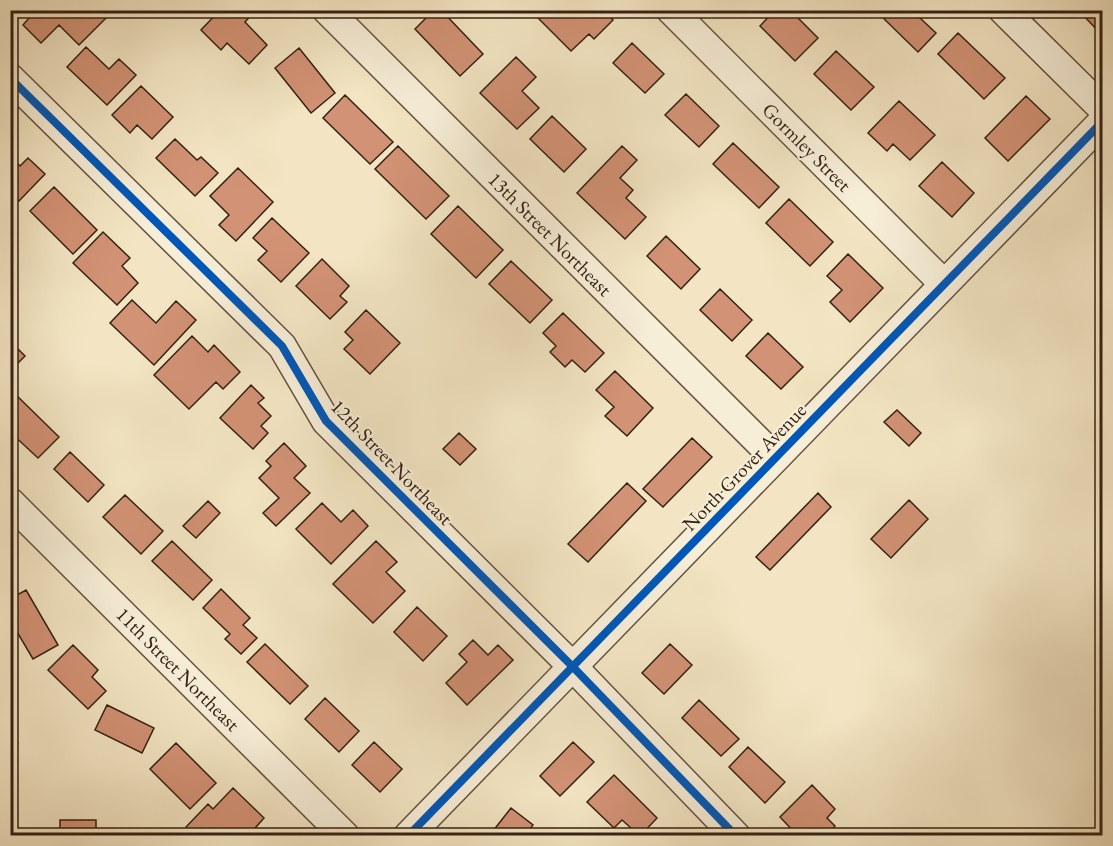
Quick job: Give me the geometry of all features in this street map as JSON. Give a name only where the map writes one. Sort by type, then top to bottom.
[{"type":"street","name":"13th Street Northeast","points":[[327,10],[775,458]]},
{"type":"street","name":"Gormley Street","points":[[671,10],[944,284]]},
{"type":"street","points":[[1003,10],[1102,108]]},
{"type":"street","name":"12th Street Northeast","points":[[10,78],[282,346],[326,421],[573,667],[736,836]]},
{"type":"street","name":"North Grover Avenue","points":[[408,836],[1102,122]]},
{"type":"street","name":"11th Street Northeast","points":[[10,502],[345,836]]},
{"type":"building","points":[[36,10],[106,10],[110,14],[79,45],[59,25],[41,43],[23,25]]},
{"type":"building","points":[[220,10],[256,10],[245,22],[267,45],[249,64],[227,43],[221,50],[201,30]]},
{"type":"building","points":[[434,10],[441,10],[483,54],[460,76],[415,29]]},
{"type":"building","points":[[541,10],[603,10],[613,20],[594,39],[589,34],[571,51],[536,16]]},
{"type":"building","points":[[775,10],[790,10],[818,38],[795,61],[760,26]]},
{"type":"building","points":[[882,10],[927,10],[920,18],[936,33],[918,52],[879,14]]},
{"type":"building","points":[[1085,10],[1102,10],[1102,35],[1082,14]]},
{"type":"building","points":[[958,33],[1005,78],[984,99],[938,54]]},
{"type":"building","points":[[632,43],[664,74],[645,93],[613,63]]},
{"type":"building","points":[[86,47],[109,69],[119,59],[136,75],[107,105],[67,67]]},
{"type":"building","points":[[299,48],[335,93],[311,113],[275,68]]},
{"type":"building","points":[[836,51],[874,87],[851,110],[814,74]]},
{"type":"building","points":[[516,57],[536,77],[522,91],[539,108],[517,129],[480,93]]},
{"type":"building","points":[[141,86],[173,117],[152,139],[137,125],[130,133],[112,115]]},
{"type":"building","points":[[686,94],[719,126],[699,147],[665,115]]},
{"type":"building","points":[[345,95],[393,142],[370,164],[323,118]]},
{"type":"building","points":[[1026,96],[1050,119],[1008,161],[985,138]]},
{"type":"building","points":[[899,101],[935,135],[910,160],[893,144],[887,151],[868,133]]},
{"type":"building","points":[[552,116],[586,149],[564,172],[530,139]]},
{"type":"building","points":[[175,139],[197,160],[201,157],[218,173],[195,196],[156,158]]},
{"type":"building","points":[[733,143],[779,187],[759,208],[713,164]]},
{"type":"building","points":[[398,146],[449,196],[426,219],[375,169]]},
{"type":"building","points":[[622,146],[637,160],[620,178],[633,190],[626,198],[646,217],[625,239],[577,193]]},
{"type":"building","points":[[10,156],[20,166],[28,158],[45,174],[19,201],[10,193]]},
{"type":"building","points":[[942,162],[974,193],[952,217],[919,186]]},
{"type":"building","points":[[238,168],[273,202],[236,241],[219,225],[229,215],[210,196]]},
{"type":"building","points":[[54,187],[97,230],[73,254],[30,211]]},
{"type":"building","points":[[789,199],[833,242],[810,266],[766,223]]},
{"type":"building","points":[[458,206],[503,250],[476,278],[431,234]]},
{"type":"building","points":[[272,218],[309,253],[281,282],[258,260],[267,251],[253,238]]},
{"type":"building","points":[[103,232],[130,258],[122,266],[138,283],[117,305],[73,263]]},
{"type":"building","points":[[666,236],[700,269],[681,289],[647,256]]},
{"type":"building","points":[[848,254],[883,288],[850,322],[830,302],[842,290],[827,276]]},
{"type":"building","points":[[322,259],[349,286],[340,296],[347,302],[330,319],[296,286]]},
{"type":"building","points":[[511,261],[552,300],[530,323],[489,284]]},
{"type":"building","points":[[720,289],[752,320],[732,341],[700,310]]},
{"type":"building","points":[[132,300],[156,323],[176,301],[196,320],[154,365],[110,323]]},
{"type":"building","points":[[366,310],[400,343],[370,374],[344,349],[353,340],[345,332]]},
{"type":"building","points":[[563,313],[604,353],[585,372],[572,360],[565,367],[550,352],[556,346],[543,333]]},
{"type":"building","points":[[768,333],[803,367],[781,389],[746,356]]},
{"type":"building","points":[[192,336],[208,352],[214,345],[240,372],[223,389],[216,382],[189,409],[154,375]]},
{"type":"building","points":[[10,341],[25,356],[10,371]]},
{"type":"building","points":[[615,371],[653,408],[627,436],[605,416],[614,407],[596,390]]},
{"type":"building","points":[[251,385],[264,398],[258,403],[271,416],[261,426],[268,433],[253,449],[220,418]]},
{"type":"building","points":[[12,391],[59,437],[38,458],[10,432]]},
{"type":"building","points":[[897,410],[921,433],[909,446],[884,422]]},
{"type":"building","points":[[459,433],[476,449],[460,465],[443,449]]},
{"type":"building","points":[[692,438],[712,457],[663,507],[643,489]]},
{"type":"building","points":[[284,443],[306,466],[294,478],[310,493],[276,526],[263,513],[279,498],[259,478],[271,466],[266,461]]},
{"type":"building","points":[[70,452],[104,485],[88,502],[54,469]]},
{"type":"building","points":[[627,483],[646,501],[588,562],[568,544]]},
{"type":"building","points":[[818,493],[831,507],[770,570],[756,557]]},
{"type":"building","points":[[125,495],[163,531],[141,554],[103,517]]},
{"type":"building","points":[[909,500],[928,519],[891,558],[871,539]]},
{"type":"building","points":[[208,501],[220,513],[196,538],[183,526]]},
{"type":"building","points":[[322,503],[341,522],[353,510],[368,526],[331,564],[296,529]]},
{"type":"building","points":[[172,541],[212,580],[193,600],[152,561]]},
{"type":"building","points":[[376,541],[397,562],[386,572],[405,591],[373,623],[333,584]]},
{"type":"building","points":[[221,589],[250,618],[243,625],[257,638],[241,654],[225,639],[230,634],[203,608]]},
{"type":"building","points":[[26,590],[58,645],[33,659],[10,620],[10,599]]},
{"type":"building","points":[[417,607],[447,636],[423,661],[394,632]]},
{"type":"building","points":[[473,640],[488,655],[498,645],[513,660],[467,705],[446,683],[467,662],[459,654]]},
{"type":"building","points":[[265,644],[308,686],[290,704],[247,662]]},
{"type":"building","points":[[670,644],[692,665],[664,694],[642,673]]},
{"type":"building","points":[[73,645],[98,670],[92,677],[106,691],[88,709],[48,670]]},
{"type":"building","points":[[325,698],[359,731],[339,752],[305,719]]},
{"type":"building","points":[[699,700],[739,739],[721,756],[682,718]]},
{"type":"building","points":[[107,705],[154,728],[142,753],[95,730]]},
{"type":"building","points":[[10,736],[18,743],[10,751]]},
{"type":"building","points":[[374,742],[402,769],[380,792],[352,765]]},
{"type":"building","points":[[573,742],[594,762],[560,796],[540,776]]},
{"type":"building","points":[[176,743],[216,783],[190,809],[150,769]]},
{"type":"building","points":[[748,747],[785,782],[765,803],[729,767]]},
{"type":"building","points":[[614,775],[657,818],[640,836],[622,820],[614,828],[587,802]]},
{"type":"building","points":[[812,785],[835,809],[827,818],[835,826],[826,836],[798,836],[780,817]]},
{"type":"building","points":[[233,788],[264,818],[248,836],[194,836],[186,827],[208,804],[213,809]]},
{"type":"building","points":[[511,808],[533,825],[525,836],[489,836]]},
{"type":"building","points":[[60,820],[96,820],[96,836],[60,836]]},
{"type":"cycle path","points":[[10,78],[282,346],[326,421],[573,667],[736,836]]},
{"type":"cycle path","points":[[408,836],[1102,122]]}]
